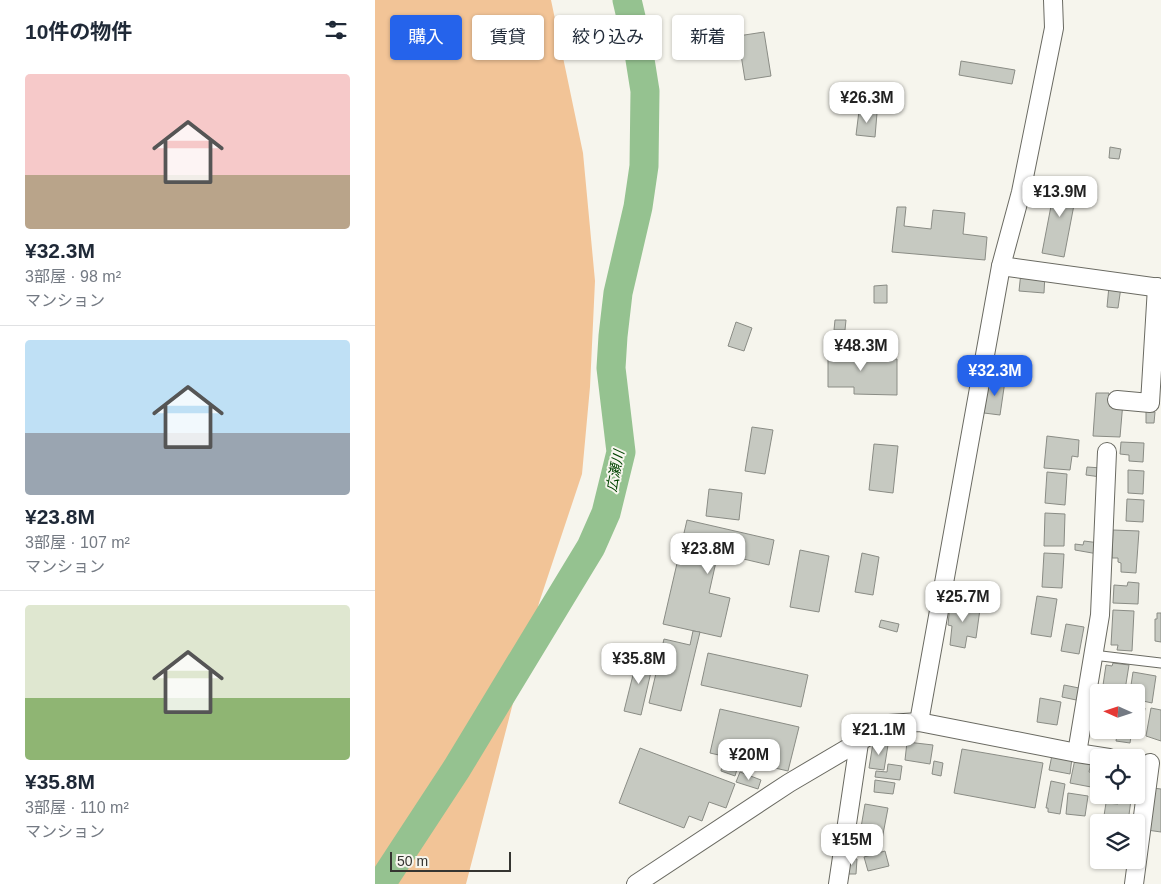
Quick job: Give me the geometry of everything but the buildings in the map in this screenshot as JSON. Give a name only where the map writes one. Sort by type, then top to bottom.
[{"type":"street","points":[[919,722],[1001,266],[1021,192],[1054,28],[1053,0]]},
{"type":"street","points":[[1001,266],[1159,287],[1150,402],[1117,400]]},
{"type":"street","points":[[1077,754],[1100,615],[1107,452]]},
{"type":"street","points":[[636,884],[789,783],[859,744],[889,724],[919,722],[1090,756]]},
{"type":"street","points":[[838,884],[859,744]]},
{"type":"street","points":[[1134,884],[1149,763]]},
{"type":"lane","points":[[1093,655],[1161,662]]},
{"type":"shaded area","points":[[375,0],[551,0],[554,15],[554,60],[564,60],[583,153],[595,281],[590,387],[582,474],[539,603],[466,884],[375,884]]},
{"type":"waterway","name":"広瀬川","points":[[381,884],[457,768],[591,547],[606,513],[621,452],[611,368],[613,336],[618,293],[638,207],[644,166],[645,91],[638,47],[627,0]]}]
